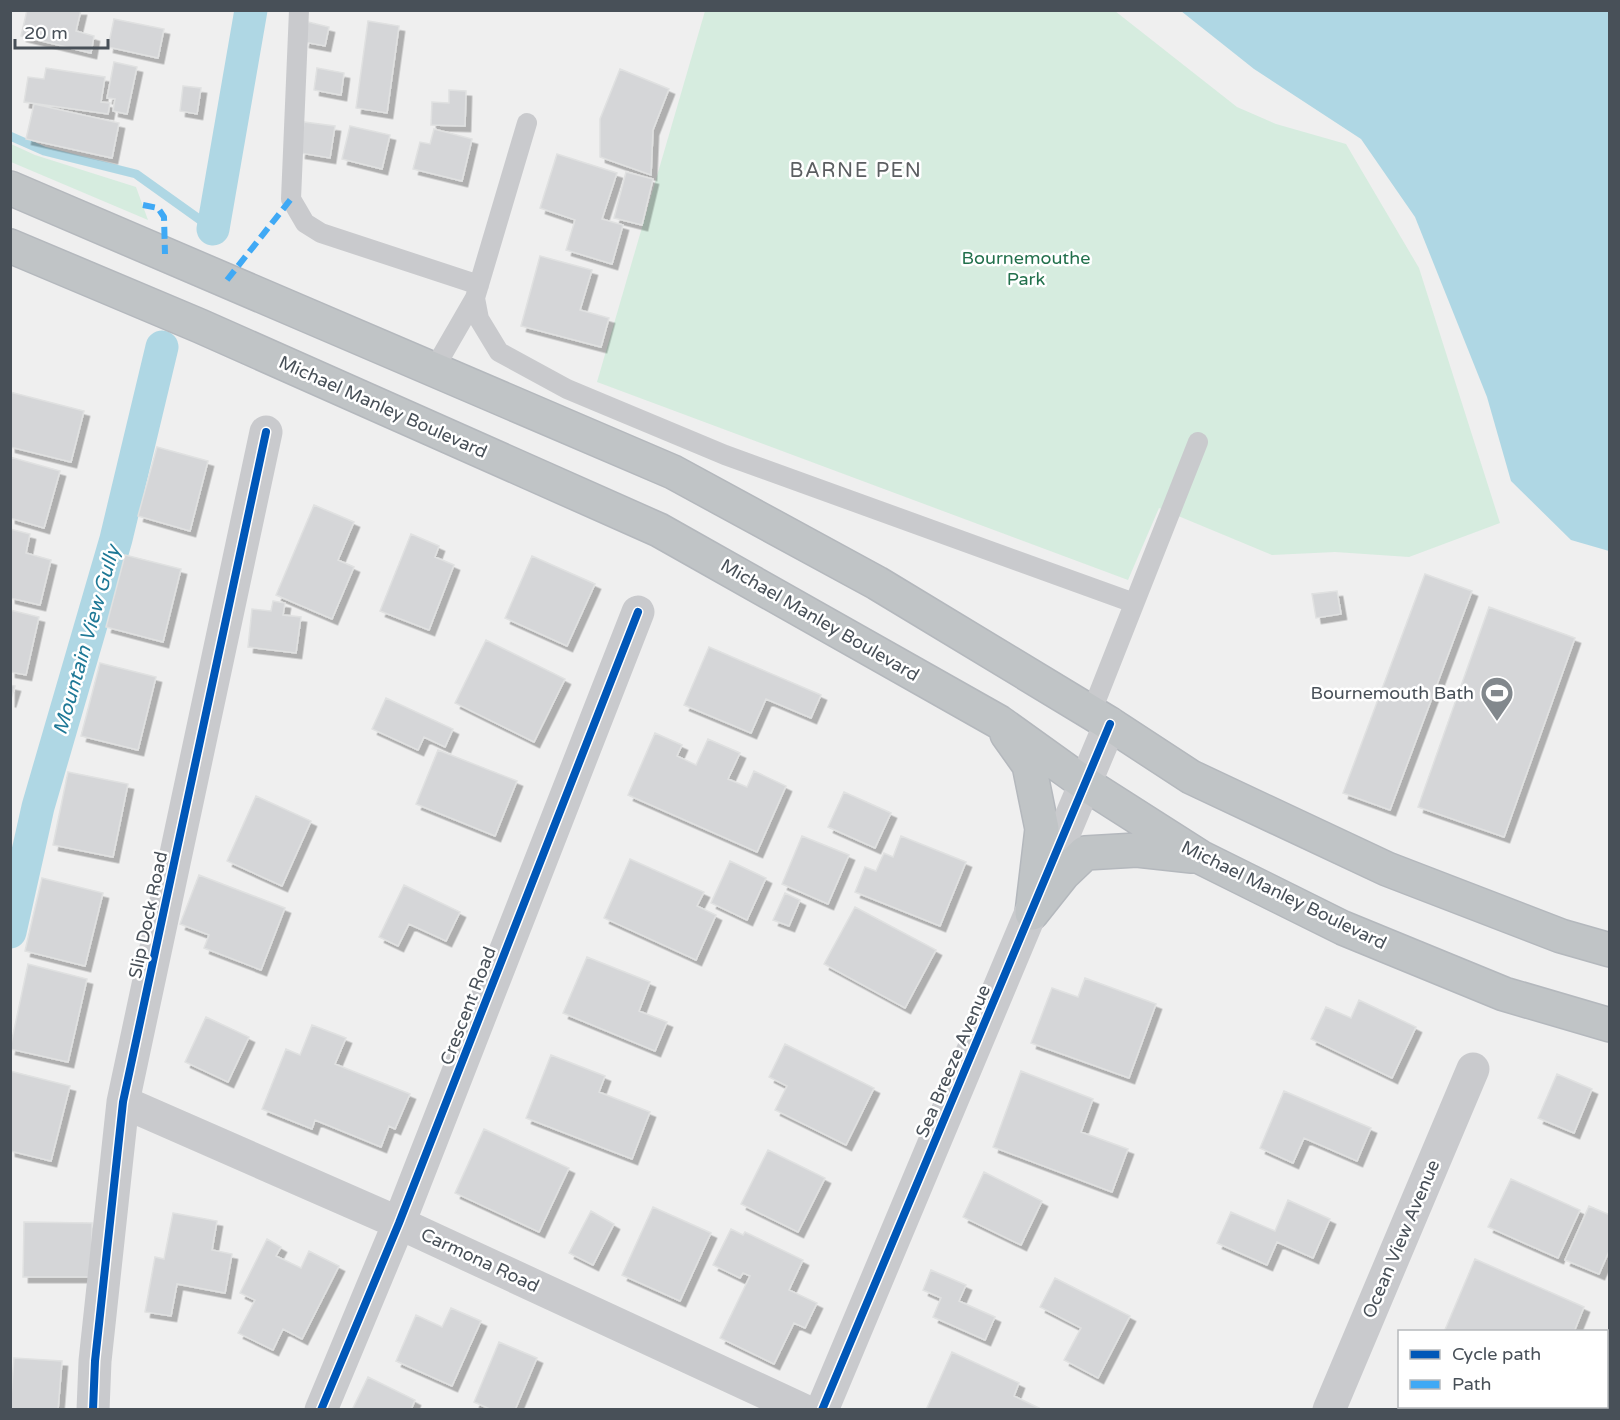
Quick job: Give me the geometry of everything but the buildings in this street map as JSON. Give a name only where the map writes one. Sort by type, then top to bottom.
[{"type":"highway","points":[[10,188],[673,472],[877,583],[1191,777],[1387,869],[1561,936],[1610,950]]},
{"type":"highway","name":"Michael Manley Boulevard","points":[[10,246],[200,326],[659,530],[999,722],[1084,783],[1200,857],[1343,928],[1504,994],[1610,1026]]},
{"type":"highway","points":[[999,722],[1029,765],[1042,829],[1032,913]]},
{"type":"highway","points":[[1032,913],[1063,874],[1085,853],[1137,850],[1200,857]]},
{"type":"street","name":"Slip Dock Road","points":[[93,1410],[95,1361],[123,1102],[266,432]]},
{"type":"street","name":"Crescent Road","points":[[321,1410],[399,1223],[638,612]]},
{"type":"street","name":"Sea Breeze Avenue","points":[[822,1410],[1032,913],[1084,783],[1100,719]]},
{"type":"street","name":"Ocean View Avenue","points":[[1329,1410],[1473,1069]]},
{"type":"street","name":"Carmona Road","points":[[123,1102],[399,1223],[803,1410]]},
{"type":"lane","points":[[299,10],[291,199],[304,223],[321,233],[477,292]]},
{"type":"lane","points":[[434,369],[477,292],[527,123]]},
{"type":"lane","points":[[477,292],[479,319],[499,352],[567,389],[725,454],[1134,603]]},
{"type":"lane","points":[[1100,719],[1134,603],[1198,442]]},
{"type":"green space","name":"Bournemouthe Park","points":[[705,11],[1115,11],[1237,107],[1276,124],[1346,144],[1419,268],[1500,523],[1409,557],[1335,552],[1272,555],[1159,508],[1128,580],[597,382]]},
{"type":"green space","points":[[11,144],[35,155],[136,187],[148,220],[11,162]]},
{"type":"water","points":[[1181,11],[1609,11],[1609,551],[1571,540],[1511,481],[1487,397],[1415,217],[1361,139],[1254,69]]},
{"type":"waterway","name":"Mountain View Gully","points":[[213,229],[251,10]]},
{"type":"waterway","points":[[10,136],[44,151],[136,174],[213,229]]},
{"type":"waterway","name":"Mountain View Gully","points":[[10,932],[38,807],[116,539],[162,347]]},
{"type":"marked path","points":[[227,280],[291,199]]},
{"type":"marked path","points":[[143,205],[158,208],[164,217],[165,254]]},
{"type":"cycle path","points":[[93,1410],[95,1361],[123,1102],[266,432]]},
{"type":"cycle path","points":[[321,1410],[399,1223],[638,612]]},
{"type":"cycle path","points":[[822,1410],[1110,724]]},
{"type":"place","name":"Bournemouth Bath","points":[[1497,722]]},
{"type":"district","name":"BARNE PEN","points":[[856,170]]}]
